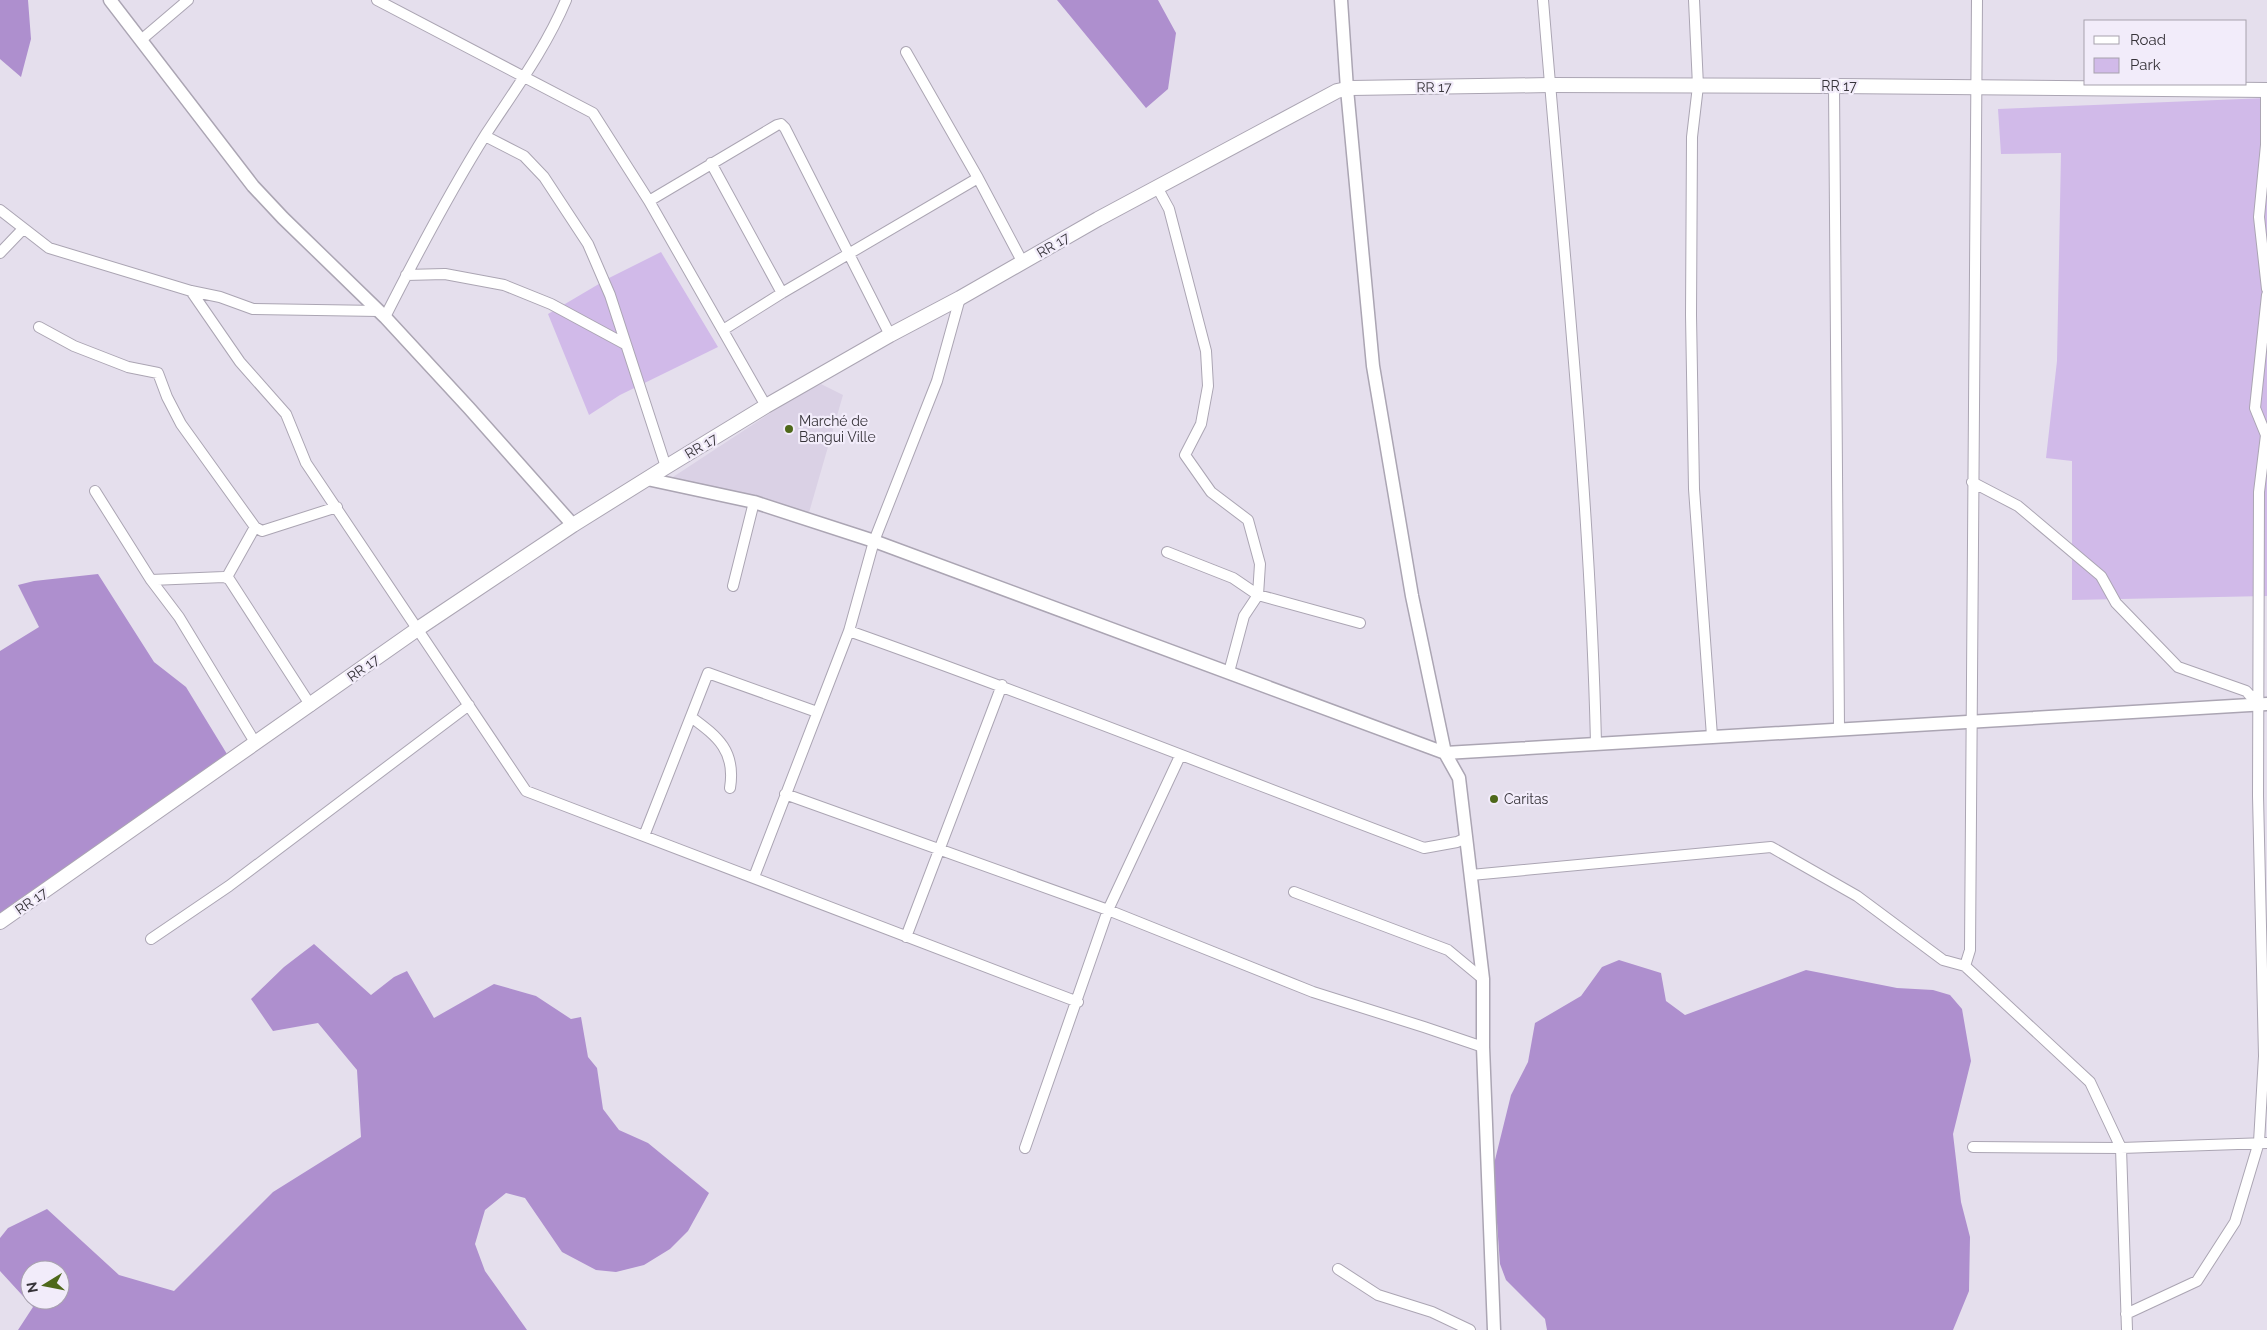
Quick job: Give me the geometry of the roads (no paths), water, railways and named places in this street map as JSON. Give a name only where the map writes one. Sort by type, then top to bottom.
[{"type":"main road","name":"RR 17","points":[[0,922],[311,706],[419,628],[573,525],[666,467],[766,406],[890,335],[1023,263],[1156,187],[1337,91],[1347,89],[1550,85],[2267,90]]},
{"type":"street","points":[[110,0],[253,186],[283,218],[382,314],[573,525]]},
{"type":"street","points":[[141,40],[188,0]]},
{"type":"street","points":[[377,0],[525,75],[593,112],[649,201],[766,406]]},
{"type":"street","points":[[382,314],[485,136],[525,75],[566,0]]},
{"type":"street","points":[[1341,0],[1347,89],[1374,366],[1412,596],[1445,752],[1459,778],[1483,979],[1483,1047],[1494,1330]]},
{"type":"street","points":[[1542,0],[1576,367],[1593,620],[1596,743]]},
{"type":"street","points":[[1694,0],[1698,86],[1692,137],[1691,315],[1694,489],[1712,736]]},
{"type":"street","points":[[1965,966],[1970,950],[1970,721],[1977,0]]},
{"type":"street","points":[[906,52],[978,178],[1023,263]]},
{"type":"street","points":[[1834,86],[1839,728]]},
{"type":"street","points":[[2267,90],[2266,145],[2259,217],[2267,288]]},
{"type":"street","points":[[649,201],[711,163],[781,124],[785,128],[890,335]]},
{"type":"street","points":[[485,136],[517,151],[544,177],[588,244],[607,288],[666,467]]},
{"type":"street","points":[[711,163],[782,293]]},
{"type":"street","points":[[724,330],[782,293],[978,178]]},
{"type":"street","points":[[1156,187],[1169,209],[1206,351],[1208,386],[1201,424],[1185,455],[1211,492],[1248,520],[1260,564],[1258,595],[1244,616],[1229,672]]},
{"type":"street","points":[[0,210],[49,248],[259,310],[382,314]]},
{"type":"street","points":[[0,253],[23,229]]},
{"type":"street","points":[[406,275],[445,274],[504,285],[552,304],[626,344]]},
{"type":"street","points":[[191,291],[240,362],[286,414],[306,462],[419,628],[526,791],[574,811],[754,877],[1078,1002]]},
{"type":"street","points":[[2126,1314],[2197,1282],[2236,1222],[2263,1143],[2263,704],[2259,492],[2266,434],[2255,408],[2267,295]]},
{"type":"street","points":[[754,877],[849,631],[874,541],[937,381],[960,298]]},
{"type":"street","points":[[39,327],[74,346],[128,367],[158,373],[167,397],[181,424],[255,527],[262,531],[337,507]]},
{"type":"street","points":[[647,479],[754,502],[874,541],[1445,752],[2263,704]]},
{"type":"street","points":[[1972,482],[2018,506],[2101,576],[2116,603],[2178,667],[2246,691],[2263,704]]},
{"type":"street","points":[[95,491],[151,580],[179,617],[256,744]]},
{"type":"street","points":[[733,586],[754,502]]},
{"type":"street","points":[[227,577],[255,527]]},
{"type":"street","points":[[1168,552],[1233,578],[1258,595],[1360,623]]},
{"type":"street","points":[[151,580],[227,577]]},
{"type":"street","points":[[227,577],[311,706]]},
{"type":"street","points":[[849,631],[1002,685],[1180,756],[1424,848],[1456,842],[1466,838]]},
{"type":"street","points":[[644,836],[708,673],[817,712]]},
{"type":"street","points":[[906,937],[1002,685]]},
{"type":"street","points":[[151,939],[229,886],[469,705]]},
{"type":"street","points":[[690,717],[715,735],[726,751],[732,770],[730,788]]},
{"type":"street","points":[[1025,1148],[1078,1002],[1108,910],[1180,756]]},
{"type":"street","points":[[786,794],[1108,910],[1314,992],[1483,1047]]},
{"type":"street","points":[[1471,875],[1771,847],[1857,896],[1943,960],[1965,966],[2090,1082],[2121,1148],[2127,1330]]},
{"type":"street","points":[[1294,892],[1448,950],[1483,979]]},
{"type":"street","points":[[1973,1147],[2121,1148],[2263,1143]]},
{"type":"street","points":[[1338,1269],[1378,1295],[1432,1312],[1470,1330]]},
{"type":"place","name":"Marché de Bangui Ville","points":[[789,429]]},
{"type":"place","name":"Caritas","points":[[1494,799]]}]
